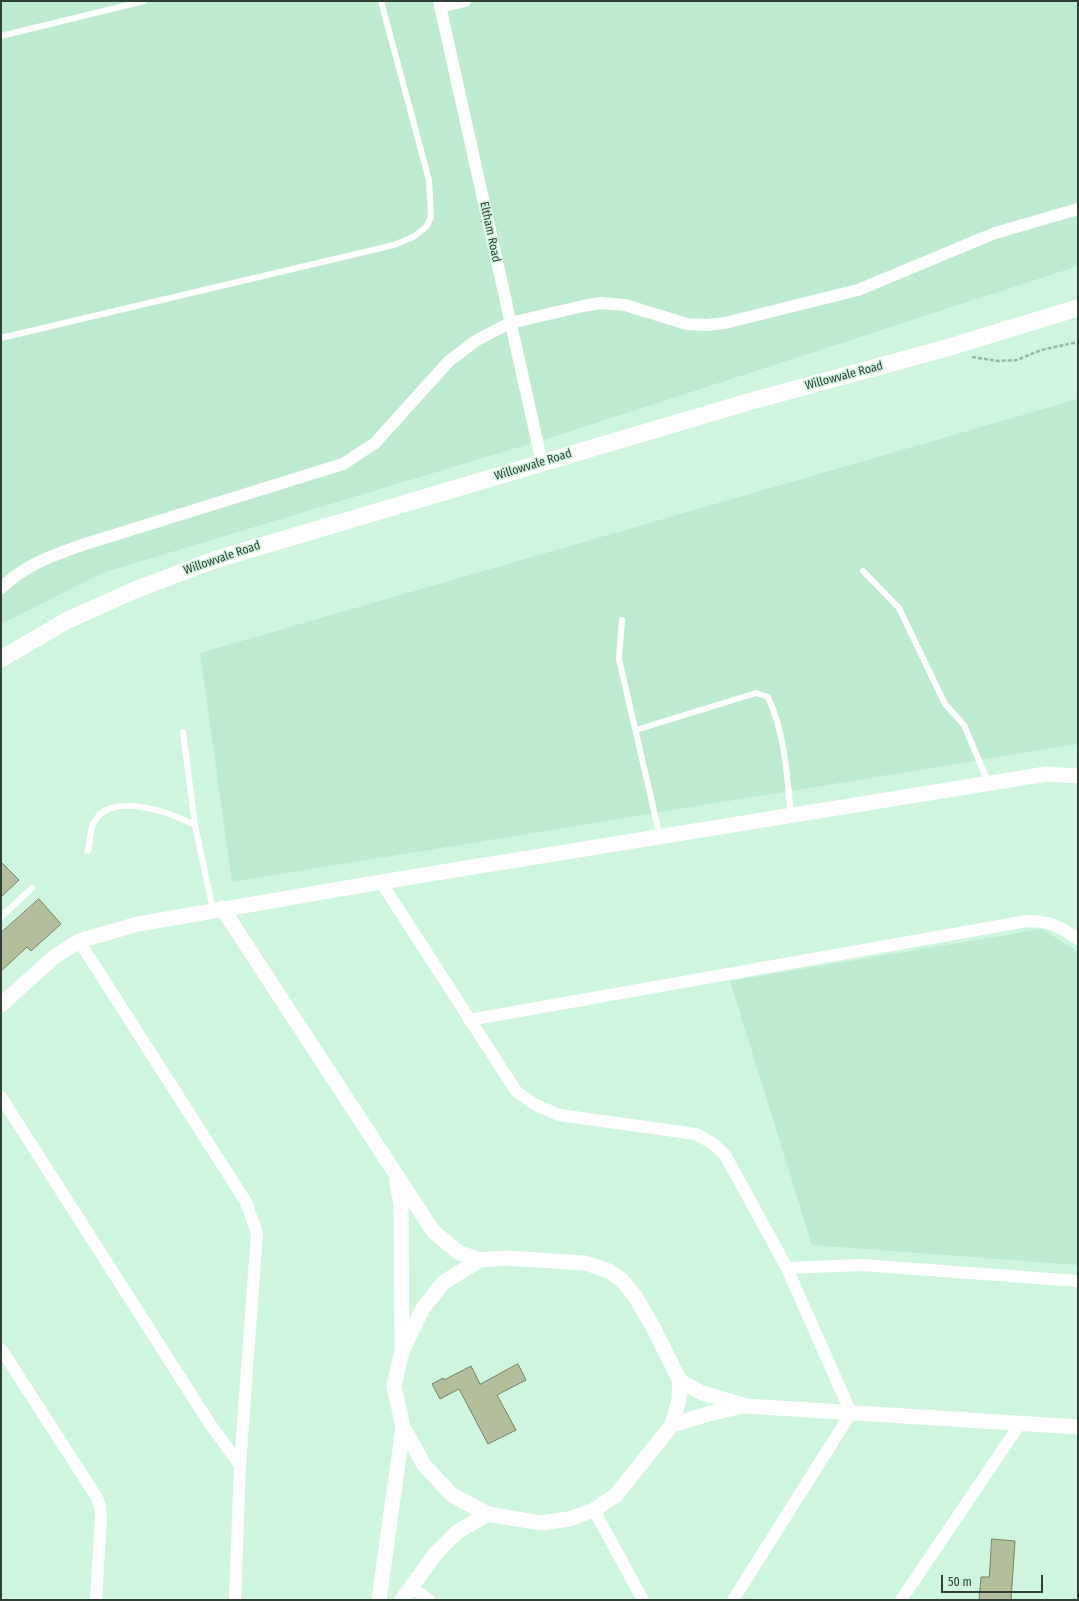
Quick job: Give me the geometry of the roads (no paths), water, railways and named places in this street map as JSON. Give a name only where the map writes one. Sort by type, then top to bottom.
[{"type":"main road","name":"Willowvale Road","points":[[1,659],[66,621],[135,590],[214,560],[542,462],[748,402],[943,349],[1078,308]]},
{"type":"street","points":[[439,4],[465,1]]},
{"type":"street","name":"Eltham Road","points":[[439,4],[542,462]]},
{"type":"street","points":[[1,588],[11,579],[39,560],[82,545],[343,464],[375,443],[449,361],[477,340],[510,323],[601,303],[625,305],[687,324],[707,326],[725,323],[858,290],[995,233],[1078,209]]},
{"type":"street","points":[[1,1005],[54,958],[79,941],[138,924],[381,882],[1046,774],[1078,776]]},
{"type":"street","points":[[381,882],[469,1020],[516,1090],[534,1104],[559,1115],[696,1134],[712,1143],[725,1155],[787,1268],[851,1413]]},
{"type":"street","points":[[218,909],[433,1231],[458,1252],[480,1260],[506,1258],[585,1263],[609,1271],[622,1280],[635,1296],[653,1327],[680,1381],[679,1400],[672,1425],[616,1495],[594,1510],[569,1519],[542,1523],[488,1514],[452,1494],[424,1465],[403,1427],[394,1386],[402,1351],[423,1308],[444,1282],[480,1260]]},
{"type":"street","points":[[469,1020],[1026,920],[1045,921],[1060,926],[1078,939]]},
{"type":"street","points":[[79,941],[246,1202],[257,1233],[257,1250],[240,1465],[235,1600]]},
{"type":"street","points":[[1,1097],[210,1424],[240,1465]]},
{"type":"street","points":[[396,1177],[401,1206],[402,1351]]},
{"type":"street","points":[[787,1268],[862,1265],[1078,1281]]},
{"type":"street","points":[[1,1349],[98,1501],[101,1517],[96,1600]]},
{"type":"street","points":[[680,1381],[702,1393],[746,1406],[1078,1427]]},
{"type":"street","points":[[672,1425],[708,1414],[746,1406]]},
{"type":"street","points":[[733,1600],[851,1413]]},
{"type":"street","points":[[901,1600],[1020,1424]]},
{"type":"street","points":[[379,1600],[403,1427]]},
{"type":"street","points":[[594,1510],[642,1600]]},
{"type":"street","points":[[402,1600],[436,1553],[457,1532],[488,1514]]},
{"type":"street","points":[[411,1587],[429,1600]]},
{"type":"lane","points":[[1,36],[144,1]]},
{"type":"lane","points":[[1,338],[394,245],[415,236],[427,226],[431,216],[429,180],[381,1]]},
{"type":"lane","points":[[863,571],[899,608],[945,704],[964,725],[988,784]]},
{"type":"lane","points":[[622,620],[620,659],[660,837]]},
{"type":"lane","points":[[636,730],[756,693],[768,697],[776,715],[784,750],[792,816]]},
{"type":"lane","points":[[183,732],[195,825],[218,909]]},
{"type":"lane","points":[[88,851],[93,824],[105,810],[123,805],[172,813],[195,825]]},
{"type":"lane","points":[[1,917],[32,888]]}]
